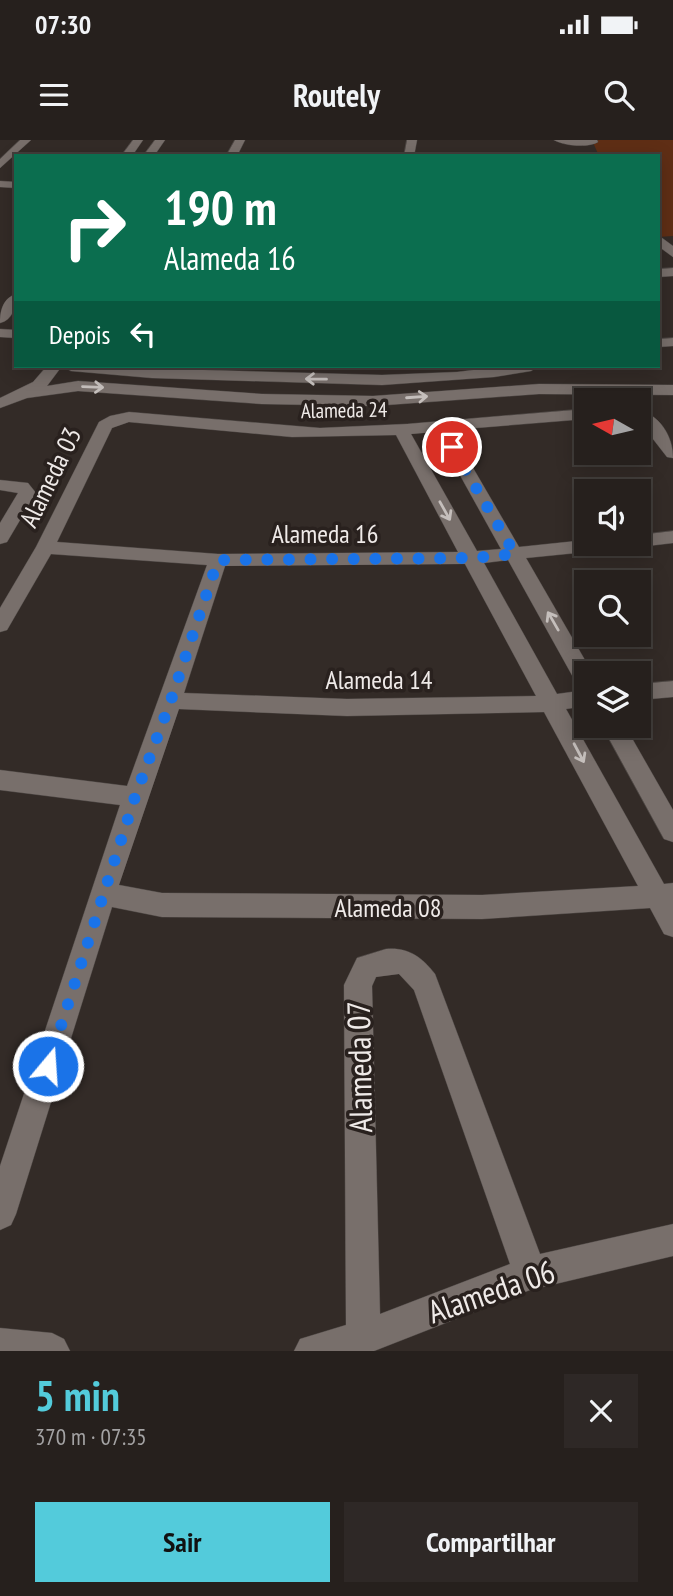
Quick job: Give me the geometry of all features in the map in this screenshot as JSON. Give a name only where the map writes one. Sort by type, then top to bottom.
[{"type":"street","points":[[0,165],[26,140]]},
{"type":"street","points":[[559,140],[593,141]]},
{"type":"street","points":[[660,240],[673,253]]},
{"type":"street","points":[[0,319],[14,301]]},
{"type":"street","points":[[25,394],[43,383],[53,368]]},
{"type":"street","points":[[94,368],[164,374],[323,379],[470,375],[517,368]]},
{"type":"street","points":[[0,403],[25,394],[78,386],[273,399],[373,401],[539,389],[673,390]]},
{"type":"street","name":"Alameda 24","points":[[105,425],[116,419],[129,417],[318,433],[401,430],[574,415]]},
{"type":"street","name":"Alameda 03","points":[[0,625],[45,547],[105,425]]},
{"type":"street","points":[[440,425],[575,661]]},
{"type":"street","points":[[651,427],[673,453]]},
{"type":"street","points":[[401,430],[553,704],[665,896],[673,925]]},
{"type":"street","points":[[0,485],[22,487],[27,492],[6,518],[0,538]]},
{"type":"street","points":[[651,540],[673,537]]},
{"type":"street","name":"Alameda 16","points":[[45,547],[218,560],[471,558],[574,548]]},
{"type":"street","points":[[0,1214],[135,797],[218,560]]},
{"type":"street","points":[[651,691],[673,689]]},
{"type":"street","name":"Alameda 14","points":[[171,700],[256,706],[401,708],[553,704],[574,700]]},
{"type":"street","points":[[619,738],[673,832]]},
{"type":"street","points":[[0,780],[135,797]]},
{"type":"street","name":"Alameda 08","points":[[103,894],[149,904],[223,907],[482,907],[665,896]]},
{"type":"street","name":"Alameda 07","points":[[363,1338],[358,985],[367,967],[401,960],[410,964],[425,983],[530,1273]]},
{"type":"street","name":"Alameda 06","points":[[312,1351],[363,1338],[530,1273],[672,1241]]},
{"type":"street","points":[[0,1345],[52,1351]]},
{"type":"shaded area","points":[[592,140],[673,140],[673,236],[660,237],[660,154],[598,154]]},
{"type":"route","points":[[48,1066],[135,797],[218,560],[471,558],[515,554],[452,447]]}]
